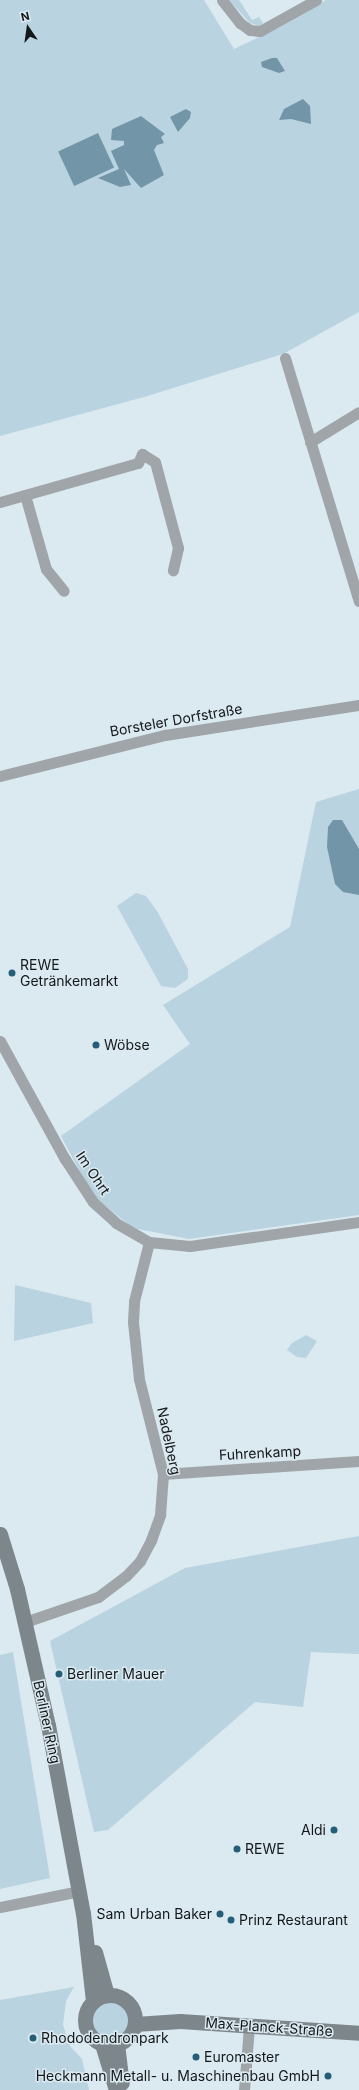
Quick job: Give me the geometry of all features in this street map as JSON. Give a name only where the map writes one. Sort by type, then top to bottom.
[{"type":"street","points":[[222,0],[240,24],[250,30],[260,31],[316,0]]},
{"type":"street","points":[[285,358],[310,442],[354,568],[359,601]]},
{"type":"street","points":[[310,442],[359,412]]},
{"type":"street","points":[[0,502],[138,463],[142,454],[155,462],[178,548],[173,570]]},
{"type":"street","points":[[26,495],[46,569],[64,591]]},
{"type":"street","name":"Borsteler Dorfstraße","points":[[0,776],[165,735],[359,705]]},
{"type":"street","name":"Im Ohrt","points":[[0,1041],[64,1159],[93,1202],[116,1223],[149,1242],[190,1246],[359,1222]]},
{"type":"street","name":"Nadelberg","points":[[25,1622],[98,1597],[126,1576],[140,1561],[151,1540],[160,1514],[163,1474],[139,1379],[133,1328],[134,1300],[149,1242]]},
{"type":"street","name":"Fuhrenkamp","points":[[163,1474],[359,1461]]},
{"type":"street","name":"Berliner Ring","points":[[0,1534],[25,1622],[48,1725],[83,1913],[93,2001]]},
{"type":"street","points":[[0,1907],[79,1891]]},
{"type":"street","name":"Berliner Ring","points":[[83,1913],[107,1995]]},
{"type":"street","points":[[102,2044],[117,2044],[130,2035],[134,2017],[123,1998],[107,1995],[93,2001],[86,2013],[85,2025],[90,2035],[102,2044],[116,2090]]},
{"type":"street","name":"Max-Planck-Straße","points":[[134,2017],[359,2033]]},
{"type":"street","points":[[244,2090],[249,2026]]},
{"type":"street","points":[[117,2044],[123,2090]]},
{"type":"shaded area","points":[[0,0],[204,0],[234,49],[280,27],[326,0],[359,0],[359,312],[283,354],[144,397],[0,436]]},
{"type":"shaded area","points":[[229,0],[239,0],[252,20],[259,17],[263,23],[260,26],[250,23]]},
{"type":"shaded area","points":[[272,58],[277,58],[285,71],[279,73],[262,67],[261,62]]},
{"type":"shaded area","points":[[303,99],[310,106],[311,124],[291,119],[279,120],[284,109]]},
{"type":"shaded area","points":[[186,109],[191,112],[190,118],[178,132],[170,117]]},
{"type":"shaded area","points":[[141,116],[165,134],[161,137],[164,143],[157,145],[154,150],[164,175],[141,188],[124,169],[131,185],[120,187],[98,178],[119,169],[111,151],[124,145],[124,141],[111,140],[112,129]]},
{"type":"shaded area","points":[[98,133],[114,167],[74,186],[58,152]]},
{"type":"shaded area","points":[[359,789],[359,1215],[189,1239],[133,1228],[93,1196],[61,1136],[190,1044],[163,1005],[290,927],[316,802]]},
{"type":"shaded area","points":[[333,820],[342,820],[359,849],[359,895],[343,892],[335,884],[327,847],[328,827]]},
{"type":"shaded area","points":[[136,893],[146,896],[157,911],[188,969],[188,979],[175,988],[161,986],[117,906]]},
{"type":"shaded area","points":[[15,1285],[91,1303],[93,1323],[14,1341]]},
{"type":"shaded area","points":[[306,1335],[317,1341],[306,1358],[297,1357],[287,1350],[292,1343]]},
{"type":"shaded area","points":[[359,1536],[359,1654],[311,1652],[303,1707],[255,1702],[108,1830],[94,1832],[50,1641],[185,1568]]},
{"type":"shaded area","points":[[13,1652],[50,1878],[0,1889],[0,1655]]},
{"type":"shaded area","name":"Rhododendronpark","points":[[74,1987],[66,2001],[63,2025],[70,2046],[82,2059],[89,2090],[0,2090],[0,2000]]},
{"type":"shaded area","points":[[110,1998],[122,2002],[128,2008],[132,2020],[128,2032],[122,2038],[110,2042],[98,2038],[92,2032],[88,2020],[92,2008],[98,2002]]},
{"type":"place","name":"REWE Getränkemarkt","points":[[12,973]]},
{"type":"place","name":"Wöbse","points":[[96,1045]]},
{"type":"place","name":"Berliner Mauer","points":[[59,1674]]},
{"type":"place","name":"Aldi","points":[[334,1830]]},
{"type":"place","name":"REWE","points":[[237,1849]]},
{"type":"place","name":"Sam Urban Baker","points":[[220,1914]]},
{"type":"place","name":"Prinz Restaurant","points":[[231,1920]]},
{"type":"place","name":"Rhododendronpark","points":[[33,2038]]},
{"type":"place","name":"Euromaster","points":[[196,2057]]},
{"type":"place","name":"Heckmann Metall- u. Maschinenbau GmbH","points":[[328,2076]]}]
